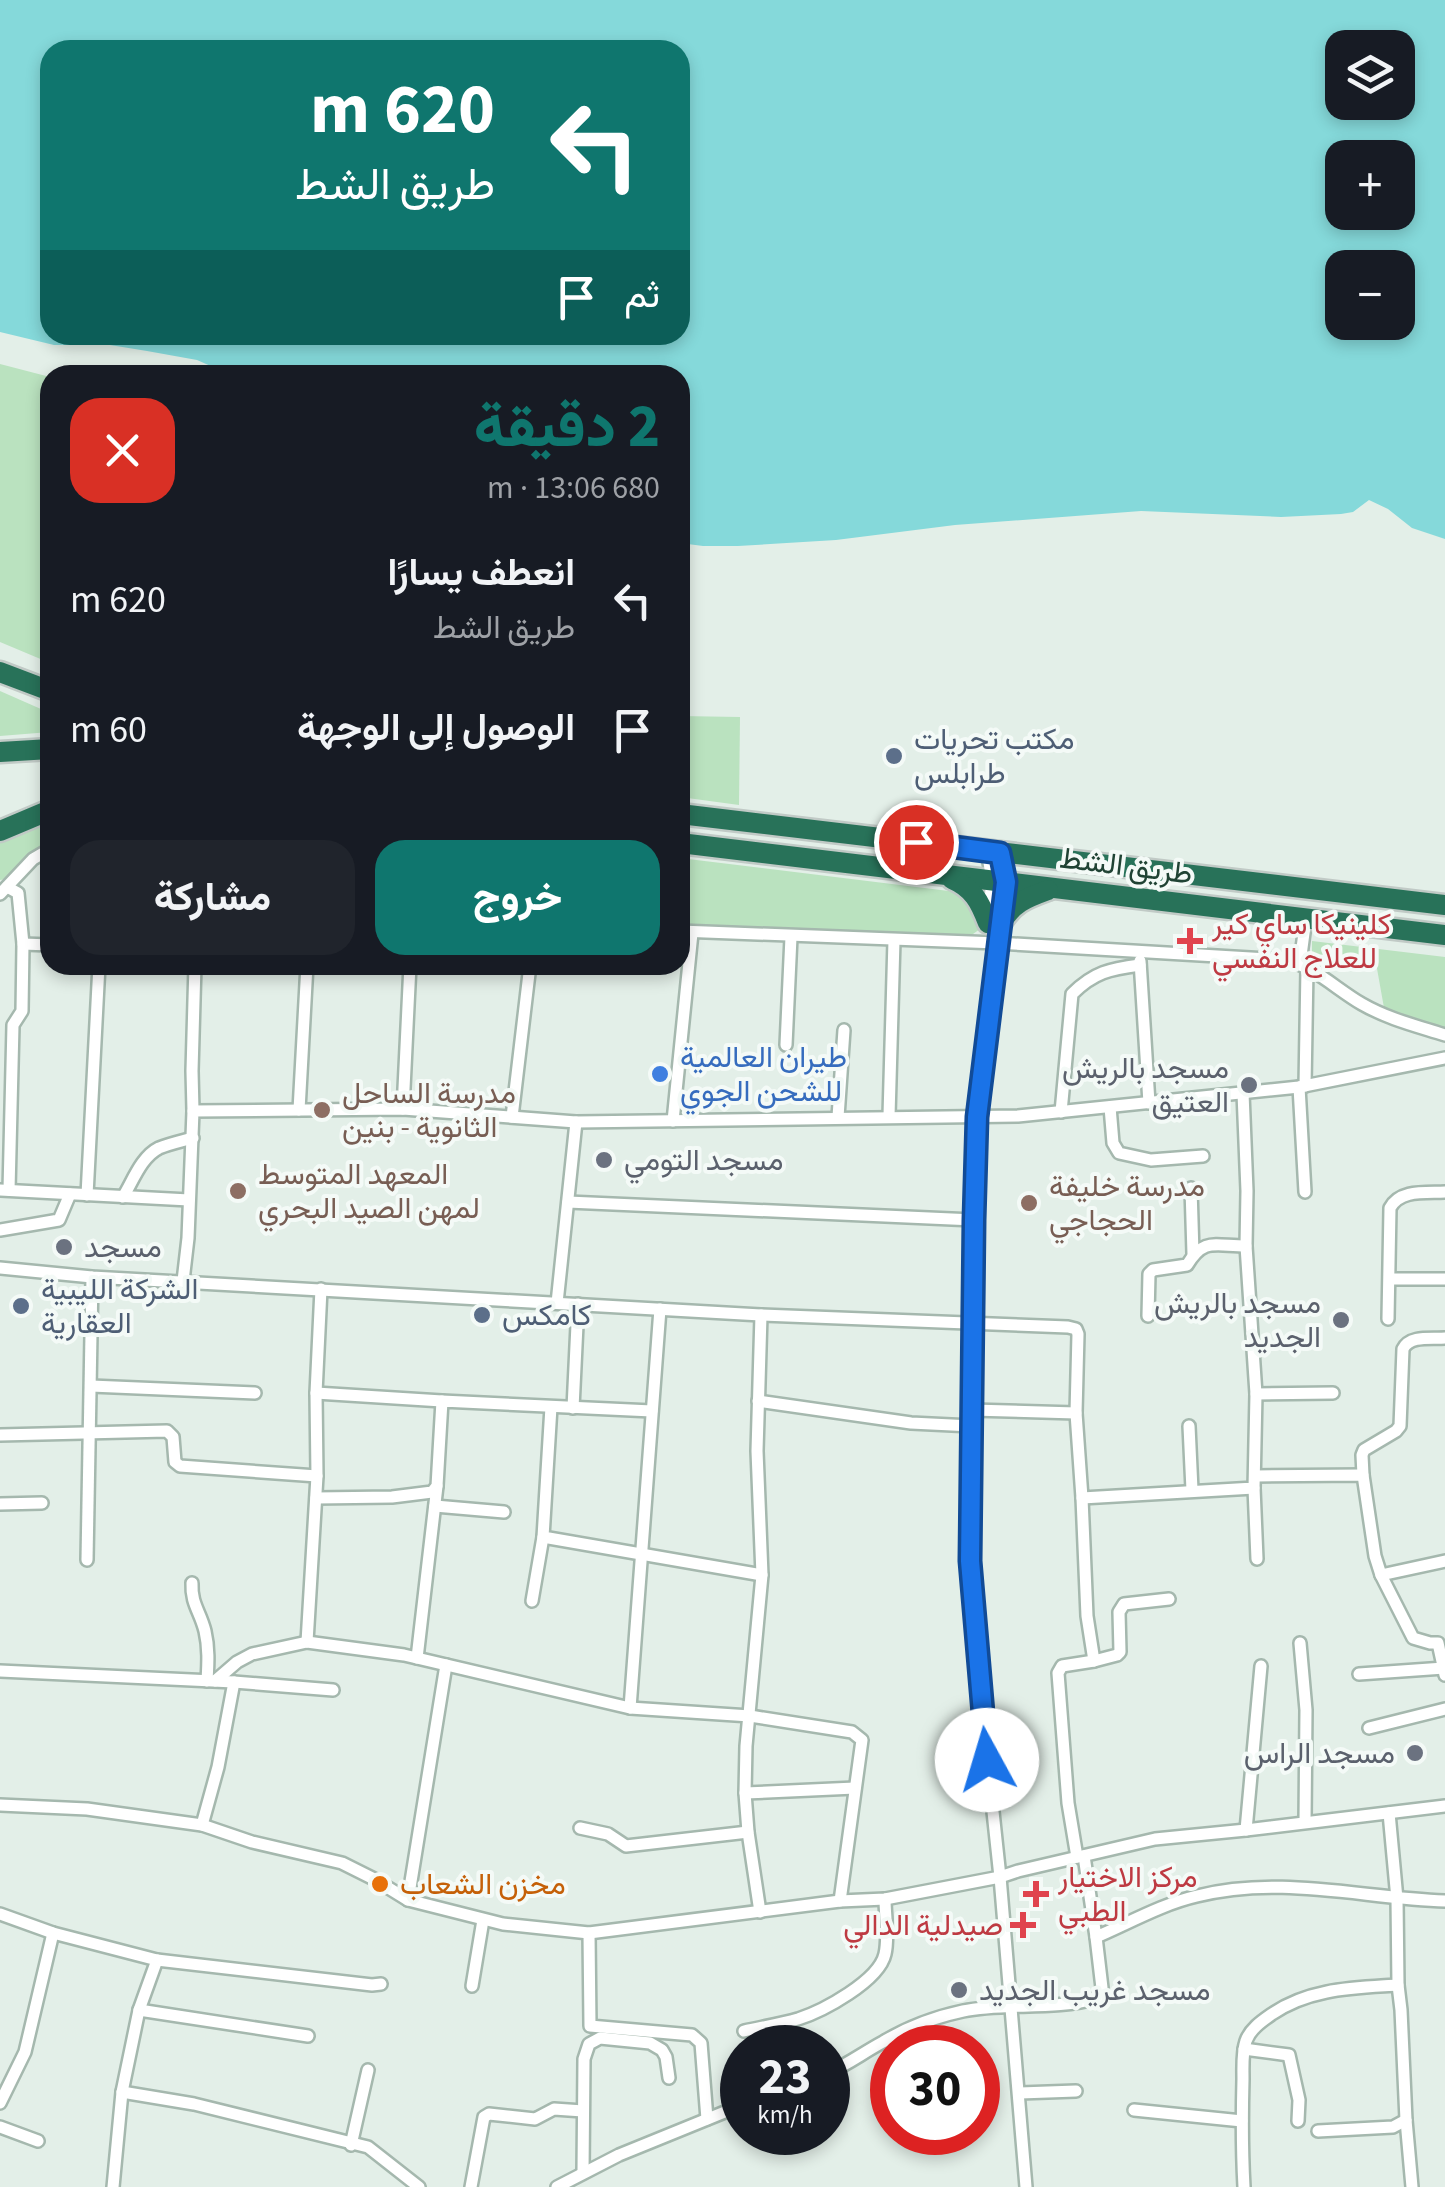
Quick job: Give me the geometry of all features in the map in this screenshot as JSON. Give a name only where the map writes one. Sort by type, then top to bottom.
[{"type":"highway","points":[[0,672],[40,687]]},
{"type":"highway","points":[[0,752],[40,749]]},
{"type":"highway","points":[[0,831],[40,814]]},
{"type":"highway","name":"طريق الشط","points":[[690,815],[1445,906]]},
{"type":"highway","name":"طريق الشط","points":[[690,844],[1445,936]]},
{"type":"highway","points":[[941,874],[975,894],[995,932]]},
{"type":"highway","points":[[995,932],[1020,900],[1054,888]]},
{"type":"street","points":[[993,852],[999,881],[977,1117],[970,1561],[1026,2187]]},
{"type":"street","points":[[3,890],[40,856]]},
{"type":"street","points":[[3,890],[18,893],[23,944],[22,1010],[14,1026],[4,1190],[188,1200]]},
{"type":"street","points":[[1305,1192],[1302,1086],[1306,918]]},
{"type":"street","points":[[690,932],[894,940],[995,932],[1140,958],[1285,960],[1303,966],[1392,1019],[1445,1036]]},
{"type":"street","points":[[786,1045],[792,937]]},
{"type":"street","points":[[890,1116],[894,940]]},
{"type":"street","points":[[23,944],[40,945]]},
{"type":"street","points":[[1140,958],[1149,1103]]},
{"type":"street","points":[[1061,1112],[1072,994],[1087,979],[1140,958]]},
{"type":"street","points":[[87,1195],[98,975]]},
{"type":"street","points":[[183,1281],[194,1111],[195,975]]},
{"type":"street","points":[[299,1110],[306,975]]},
{"type":"street","points":[[403,1109],[410,975]]},
{"type":"street","points":[[512,1117],[529,975]]},
{"type":"street","points":[[674,1120],[683,975]]},
{"type":"street","points":[[838,1116],[844,1030]]},
{"type":"street","points":[[194,1111],[403,1109],[576,1122],[977,1117],[1302,1086],[1445,1058]]},
{"type":"street","points":[[1243,1093],[1246,1246],[1256,1394],[1258,1558]]},
{"type":"street","points":[[1110,1107],[1113,1143],[1119,1153],[1151,1160],[1203,1156]]},
{"type":"street","points":[[557,1302],[576,1122]]},
{"type":"street","points":[[124,1197],[152,1153],[192,1138]]},
{"type":"street","points":[[1192,1188],[1194,1254]]},
{"type":"street","points":[[1388,1319],[1390,1208],[1403,1195],[1445,1192]]},
{"type":"street","points":[[0,1230],[59,1220],[70,1194]]},
{"type":"street","points":[[568,1202],[974,1220]]},
{"type":"street","points":[[1148,1316],[1152,1270],[1187,1265],[1205,1246],[1246,1246]]},
{"type":"street","points":[[0,1268],[92,1277],[660,1310],[1076,1330],[1076,1413],[1087,1616],[1094,1661]]},
{"type":"street","points":[[87,1560],[92,1277]]},
{"type":"street","points":[[1390,1279],[1445,1279]]},
{"type":"street","points":[[307,1642],[317,1476],[320,1289]]},
{"type":"street","points":[[573,1408],[578,1304]]},
{"type":"street","points":[[630,1708],[660,1310]]},
{"type":"street","points":[[760,1315],[757,1451],[762,1574],[745,1793],[760,1912]]},
{"type":"street","points":[[1360,1674],[1444,1671],[1442,1642],[1430,1644],[1413,1638],[1381,1575],[1373,1545],[1362,1455],[1400,1426],[1406,1343],[1445,1338]]},
{"type":"street","points":[[92,1386],[255,1392]]},
{"type":"street","points":[[316,1393],[652,1411]]},
{"type":"street","points":[[1256,1394],[1334,1393]]},
{"type":"street","points":[[418,1658],[442,1401]]},
{"type":"street","points":[[758,1402],[910,1423],[972,1426]]},
{"type":"street","points":[[532,1601],[542,1537],[551,1407]]},
{"type":"street","points":[[972,1410],[1076,1413]]},
{"type":"street","points":[[1189,1426],[1192,1490]]},
{"type":"street","points":[[0,1435],[167,1431],[174,1438],[175,1462],[180,1466],[317,1476]]},
{"type":"street","points":[[1082,1498],[1362,1475]]},
{"type":"street","points":[[316,1498],[392,1497],[432,1492],[436,1486]]},
{"type":"street","points":[[0,1504],[42,1503]]},
{"type":"street","points":[[435,1506],[504,1512]]},
{"type":"street","points":[[542,1537],[762,1574]]},
{"type":"street","points":[[1381,1575],[1445,1561]]},
{"type":"street","points":[[192,1582],[192,1601],[204,1625],[211,1681]]},
{"type":"street","points":[[850,2061],[907,2029],[938,2017],[970,2010],[1055,2005],[1100,1996],[1096,1937],[1068,1802],[1058,1673],[1062,1666],[1120,1652],[1119,1612],[1124,1604],[1169,1598]]},
{"type":"street","points":[[211,1681],[252,1654],[307,1642],[418,1658],[630,1708],[750,1716],[852,1732],[862,1740],[840,1901]]},
{"type":"street","points":[[1300,1642],[1306,1710],[1304,1822]]},
{"type":"street","points":[[408,1900],[446,1665]]},
{"type":"street","points":[[1246,1830],[1261,1666]]},
{"type":"street","points":[[0,1672],[334,1690]]},
{"type":"street","points":[[202,1825],[218,1768],[234,1682]]},
{"type":"street","points":[[1369,1728],[1445,1709]]},
{"type":"street","points":[[745,1793],[855,1788]]},
{"type":"street","points":[[0,1805],[87,1810],[202,1825],[252,1842],[342,1862],[408,1900],[483,1920],[589,1933],[886,1898],[1000,1877],[1155,1838],[1445,1806]]},
{"type":"street","points":[[1390,1813],[1412,2187]]},
{"type":"street","points":[[580,1828],[608,1834],[620,1844],[636,1847],[748,1832]]},
{"type":"street","points":[[1096,1937],[1178,1901],[1244,1888],[1312,1887],[1445,1902]]},
{"type":"street","points":[[769,2025],[799,2019],[839,2000],[880,1966],[886,1953],[886,1898]]},
{"type":"street","points":[[0,1914],[53,1933],[156,1960],[381,1984]]},
{"type":"street","points":[[472,1986],[483,1920]]},
{"type":"street","points":[[0,2102],[25,2052],[53,1933]]},
{"type":"street","points":[[589,1933],[590,2026],[692,2034],[701,2043],[707,2119]]},
{"type":"street","points":[[113,2187],[122,2092],[138,2010],[156,1960]]},
{"type":"street","points":[[1244,2187],[1242,2120],[1244,2049],[1248,2036],[1256,2026],[1308,1995],[1398,1985]]},
{"type":"street","points":[[138,2010],[308,2036]]},
{"type":"street","points":[[583,2172],[585,2051],[594,2040],[650,2043],[666,2057],[668,2078]]},
{"type":"street","points":[[1244,2049],[1289,2056],[1298,2121]]},
{"type":"street","points":[[351,2145],[368,2070]]},
{"type":"street","points":[[1020,2093],[1076,2090]]},
{"type":"street","points":[[122,2092],[194,2104],[368,2148],[419,2187]]},
{"type":"street","points":[[471,2187],[484,2117],[496,2114],[536,2119],[554,2108],[583,2111]]},
{"type":"street","points":[[1134,2110],[1242,2120]]},
{"type":"street","points":[[557,2187],[583,2172],[720,2114]]},
{"type":"street","points":[[1318,2131],[1393,2127],[1406,2120]]},
{"type":"street","points":[[0,2127],[38,2141]]},
{"type":"green space","points":[[0,364],[40,374],[40,659],[0,642]]},
{"type":"green space","points":[[0,691],[40,709],[40,733],[0,736]]},
{"type":"green space","points":[[690,716],[740,717],[739,805],[690,798]]},
{"type":"green space","points":[[40,825],[40,848],[0,880],[0,843]]},
{"type":"green space","points":[[690,859],[965,893],[980,917],[980,929],[973,934],[953,936],[690,926]]},
{"type":"green space","points":[[1312,941],[1445,957],[1445,1029],[1386,1019],[1376,963],[1312,955]]},
{"type":"water","points":[[0,0],[1445,0],[1445,539],[1412,528],[1369,500],[1353,512],[1341,514],[1281,517],[1141,511],[955,525],[836,540],[738,546],[690,544],[690,365],[208,365],[110,345],[690,345],[690,40],[40,40],[40,342],[0,332]]},
{"type":"place","name":"مكتب تحريات طرابلس","points":[[894,756]]},
{"type":"place","name":"كلينيكا ساي كير للعلاج النفسي","points":[[1190,941]]},
{"type":"place","name":"طيران العالمية للشحن الجوي","points":[[660,1074]]},
{"type":"place","name":"مسجد بالريش العتيق","points":[[1249,1085]]},
{"type":"place","name":"مدرسة الساحل الثانوية - بنين","points":[[322,1110]]},
{"type":"place","name":"مسجد التومي","points":[[604,1160]]},
{"type":"place","name":"المعهد المتوسط لمهن الصيد البحري","points":[[238,1191]]},
{"type":"place","name":"مدرسة خليفة الحجاجي","points":[[1029,1203]]},
{"type":"place","name":"مسجد","points":[[64,1247]]},
{"type":"place","name":"الشركة الليبية العقارية","points":[[21,1306]]},
{"type":"place","name":"كامكس","points":[[482,1315]]},
{"type":"place","name":"مسجد بالريش الجديد","points":[[1341,1320]]},
{"type":"place","name":"مسجد الراس","points":[[1415,1753]]},
{"type":"place","name":"مخزن الشعاب","points":[[380,1884]]},
{"type":"place","name":"مركز الاختيار الطبي","points":[[1036,1894]]},
{"type":"place","name":"صيدلية الدالي","points":[[1023,1925]]},
{"type":"place","name":"مسجد غريب الجديد","points":[[959,1990]]},
{"type":"route","points":[[916,842],[1000,853],[1006,882],[977,1117],[974,1220],[970,1561],[987,1760]]}]
